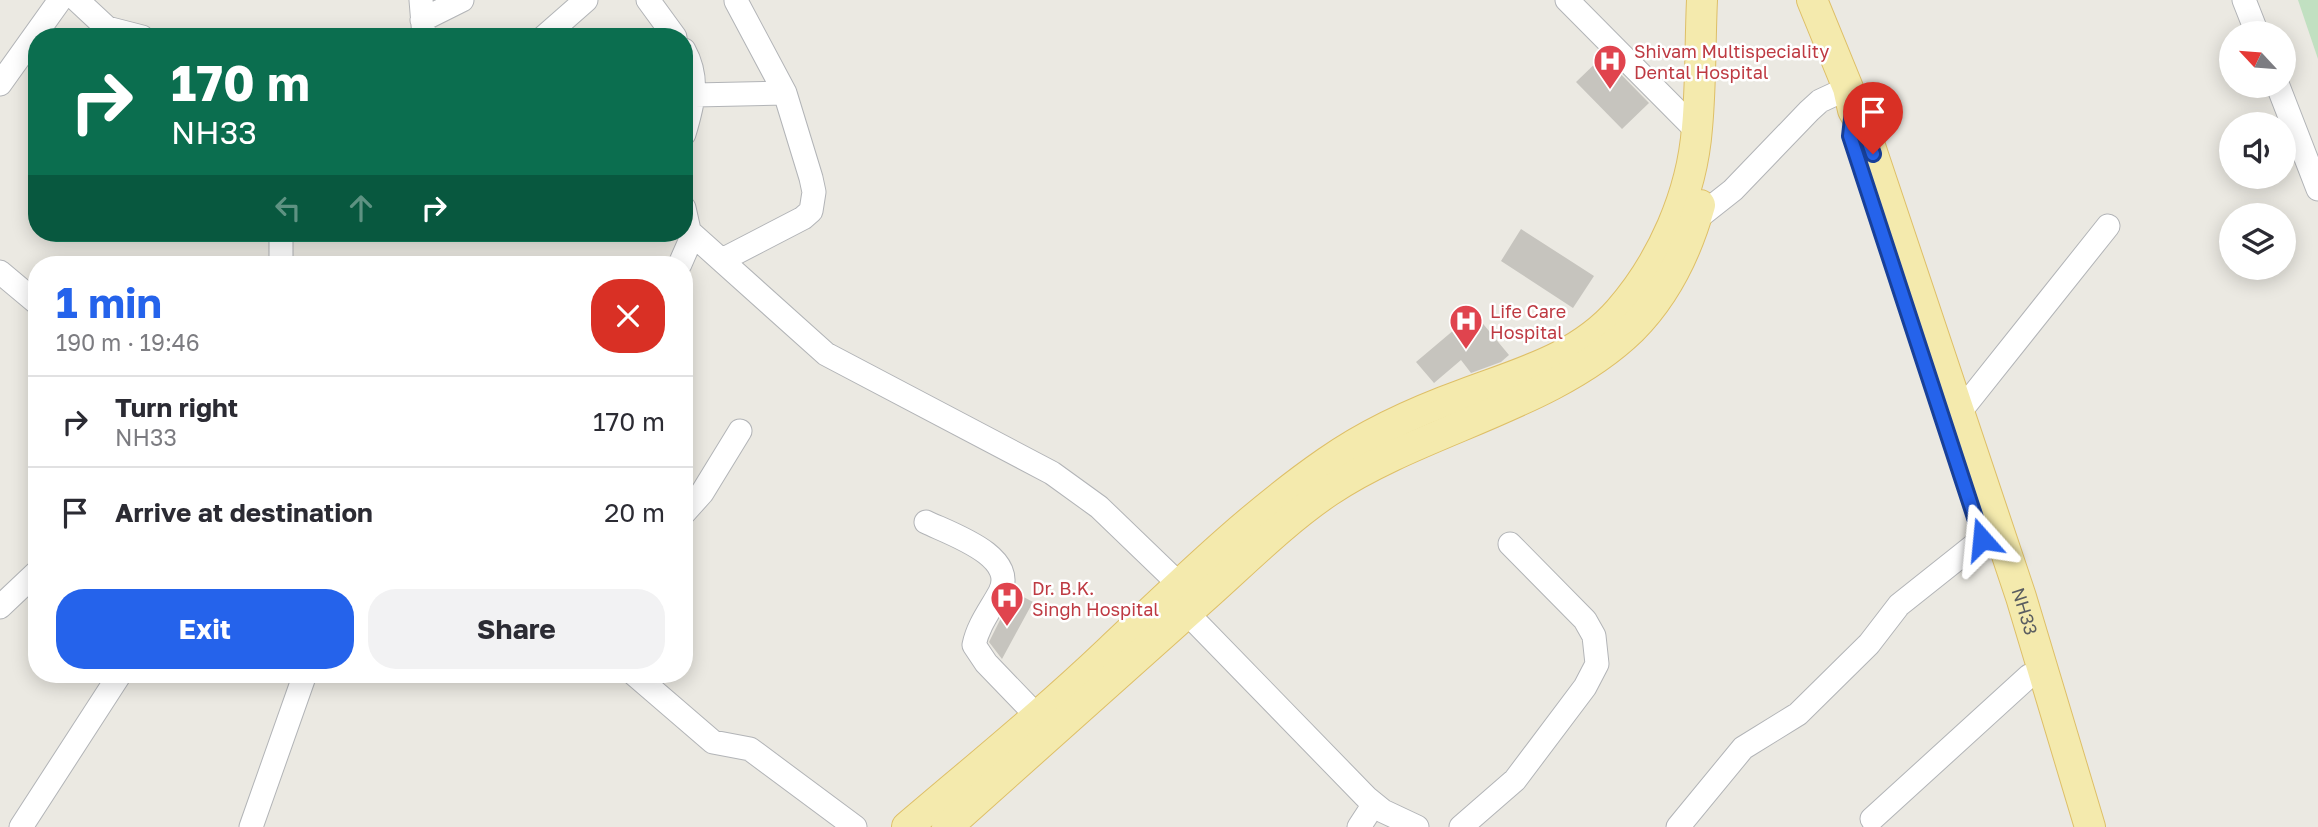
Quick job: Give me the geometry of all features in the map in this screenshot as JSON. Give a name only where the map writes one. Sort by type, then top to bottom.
[{"type":"main road","points":[[947,827],[1184,599],[1271,505],[1352,445],[1462,394],[1532,370],[1591,337],[1618,313],[1649,271],[1684,193],[1697,131],[1702,0]]},
{"type":"main road","points":[[907,827],[1036,715],[1184,599],[1349,478],[1414,445],[1547,386],[1604,352],[1654,305],[1668,283],[1695,220],[1711,160],[1720,99],[1722,0]]},
{"type":"main road","name":"NH33","points":[[1812,0],[1865,131],[2021,597],[2090,827]]},
{"type":"main road","points":[[1851,99],[1850,136],[2029,676],[2072,827]]},
{"type":"street","points":[[40,28],[60,0]]},
{"type":"street","points":[[77,0],[106,28]]},
{"type":"street","points":[[426,25],[462,0]]},
{"type":"street","points":[[554,28],[586,0]]},
{"type":"street","points":[[648,0],[668,28]]},
{"type":"street","points":[[1567,0],[1697,131]]},
{"type":"street","points":[[2244,0],[2252,21]]},
{"type":"street","points":[[722,260],[811,211],[814,192],[785,93],[736,1]]},
{"type":"street","points":[[0,85],[28,45]]},
{"type":"street","points":[[693,72],[693,102]]},
{"type":"street","points":[[695,95],[785,93]]},
{"type":"street","points":[[2282,98],[2318,189]]},
{"type":"street","points":[[1695,220],[1733,190],[1820,101],[1851,99]]},
{"type":"street","points":[[1959,413],[2108,226]]},
{"type":"street","points":[[693,235],[826,354],[846,367],[1052,472],[1079,491],[1184,599],[1374,804],[1400,821],[1417,827]]},
{"type":"street","points":[[0,272],[28,295]]},
{"type":"street","points":[[693,503],[740,431]]},
{"type":"street","points":[[926,522],[993,557],[1002,569],[1002,589],[976,634],[974,645],[986,663],[1036,715]]},
{"type":"street","points":[[1678,827],[1748,744],[1798,714],[1868,644],[1899,605],[1982,539]]},
{"type":"street","points":[[1461,827],[1515,780],[1585,687],[1597,664],[1594,636],[1585,620],[1510,544]]},
{"type":"street","points":[[0,607],[28,581]]},
{"type":"street","points":[[1872,819],[2029,676]]},
{"type":"street","points":[[21,827],[114,683]]},
{"type":"street","points":[[251,827],[302,683]]},
{"type":"street","points":[[644,683],[713,742],[750,749],[855,827]]},
{"type":"street","points":[[1359,827],[1374,804]]},
{"type":"green space","points":[[2298,0],[2318,0],[2318,59]]},
{"type":"building","points":[[1603,56],[1649,103],[1622,129],[1576,82]]},
{"type":"building","points":[[1521,229],[1594,276],[1573,308],[1501,261]]},
{"type":"building","points":[[1474,313],[1509,355],[1501,362],[1471,373],[1461,360],[1434,383],[1416,362]]},
{"type":"building","points":[[1014,592],[1033,602],[1002,659],[989,642]]},
{"type":"place","name":"Shivam Multispeciality Dental Hospital","points":[[1610,91]]},
{"type":"place","name":"Life Care Hospital","points":[[1466,351]]},
{"type":"place","name":"Dr. B.K. Singh Hospital","points":[[1007,628]]},
{"type":"route","points":[[1873,154],[1865,131],[1853,110],[1850,136],[1982,539]]}]
